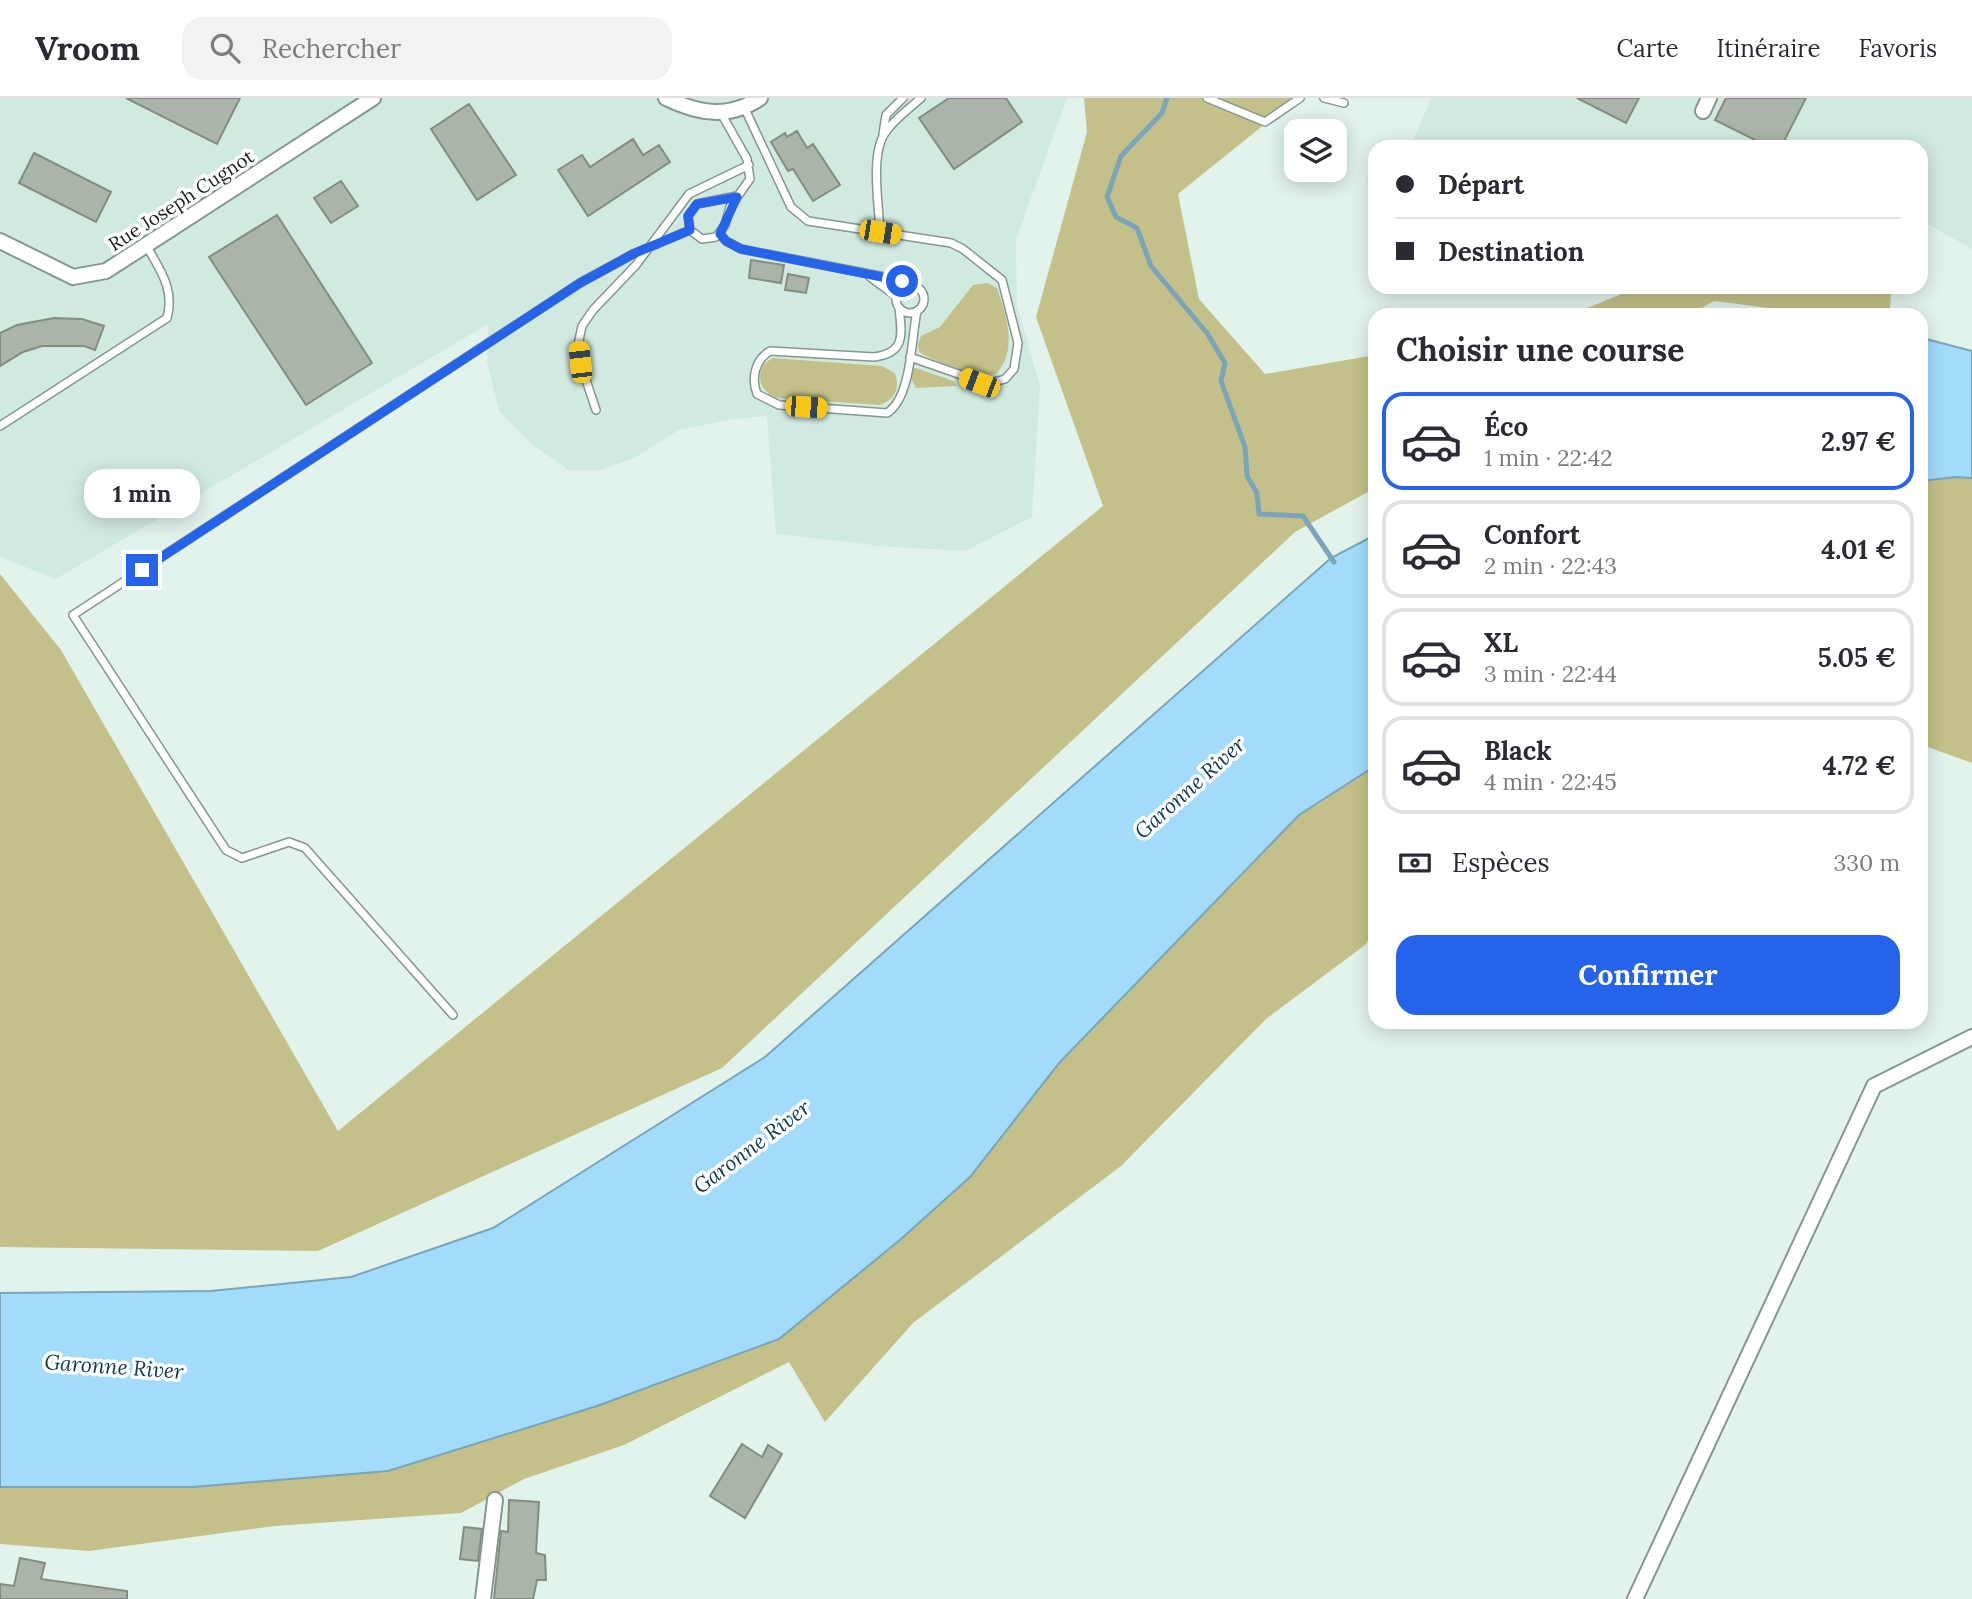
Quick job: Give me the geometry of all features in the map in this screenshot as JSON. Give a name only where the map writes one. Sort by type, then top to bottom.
[{"type":"street","name":"Rue Joseph Cugnot","points":[[0,241],[73,277],[106,271],[373,98]]},
{"type":"street","points":[[666,98],[705,113],[721,113],[744,107],[760,98]]},
{"type":"street","points":[[1634,1599],[1874,1086],[1972,1037]]},
{"type":"street","points":[[483,1599],[495,1500]]},
{"type":"lane","points":[[880,232],[877,157],[886,115],[903,98]]},
{"type":"lane","points":[[883,134],[921,98]]},
{"type":"lane","points":[[1207,98],[1261,121],[1272,120],[1300,98]]},
{"type":"lane","points":[[1324,98],[1344,103]]},
{"type":"lane","points":[[744,107],[796,212],[808,221],[951,243],[994,271],[1002,280],[1018,351],[1009,376],[998,383],[986,384],[909,357]]},
{"type":"lane","points":[[721,113],[749,165],[750,179],[737,197],[720,234],[702,239],[690,230],[688,216],[697,204],[737,197]]},
{"type":"lane","points":[[596,410],[580,362],[578,345],[582,326],[593,310],[636,265],[689,194],[749,165]]},
{"type":"lane","points":[[453,1015],[305,848],[289,842],[242,858],[226,850],[73,615],[580,283],[649,247],[690,230]]},
{"type":"lane","points":[[720,234],[726,241],[741,249],[909,284],[921,289],[924,295],[922,307],[911,313],[899,308]]},
{"type":"lane","points":[[0,426],[167,318],[170,294],[167,281],[146,245]]},
{"type":"lane","points":[[867,275],[896,296],[901,338],[899,345],[889,355],[874,357],[770,351],[759,361],[754,387],[761,398],[779,405],[887,412],[898,404],[902,394],[917,311]]},
{"type":"lane","points":[[896,296],[903,286],[909,284]]},
{"type":"shaded area","points":[[0,98],[1067,98],[1016,240],[1017,305],[1040,386],[1032,517],[965,551],[891,547],[776,534],[767,416],[734,419],[679,430],[634,458],[600,470],[569,470],[535,447],[499,411],[487,362],[488,324],[56,579],[0,557]]},
{"type":"shaded area","points":[[1084,98],[1297,98],[1178,194],[1199,299],[1265,374],[1368,356],[1368,492],[1295,532],[722,1068],[318,1251],[0,1247],[0,574],[61,650],[338,1131],[1103,506],[1036,317],[1087,132]]},
{"type":"shaded area","points":[[1431,98],[1972,98],[1972,249],[1928,224],[1928,140],[1414,140]]},
{"type":"shaded area","points":[[988,283],[997,288],[1008,332],[1007,353],[997,373],[970,372],[919,352],[921,336],[940,327],[973,285]]},
{"type":"shaded area","points":[[1622,294],[1891,294],[1890,308],[1768,308],[1714,301],[1702,308],[1587,308]]},
{"type":"shaded area","points":[[772,358],[882,366],[895,373],[896,389],[889,400],[880,405],[777,398],[764,389],[760,380],[763,365]]},
{"type":"shaded area","points":[[912,369],[953,381],[957,386],[916,388],[911,378]]},
{"type":"shaded area","points":[[1972,478],[1972,763],[1928,747],[1928,480]]},
{"type":"shaded area","points":[[1368,771],[1368,940],[1365,945],[1266,1019],[1121,1166],[913,1323],[825,1422],[789,1362],[624,1445],[524,1479],[461,1513],[275,1526],[89,1551],[0,1544],[0,1487],[193,1487],[388,1471],[970,1177],[1060,1062],[1299,815]]},
{"type":"water","points":[[1928,340],[1972,351],[1972,478],[1928,480]]},
{"type":"water","name":"Garonne River","points":[[1368,539],[1368,771],[1299,815],[1060,1062],[970,1177],[901,1239],[779,1339],[597,1406],[388,1471],[193,1487],[0,1487],[0,1293],[211,1291],[351,1277],[493,1228],[765,1057],[1331,558]]},
{"type":"building","points":[[126,98],[240,98],[217,144]]},
{"type":"building","points":[[949,98],[1006,98],[1022,122],[954,169],[919,118]]},
{"type":"building","points":[[1577,98],[1639,98],[1626,123]]},
{"type":"building","points":[[1726,98],[1806,98],[1785,140],[1755,140],[1715,120]]},
{"type":"building","points":[[469,104],[516,175],[477,200],[431,129]]},
{"type":"building","points":[[797,131],[807,148],[813,144],[840,185],[813,201],[793,169],[788,171],[771,142],[785,133],[787,137]]},
{"type":"building","points":[[633,139],[643,155],[659,145],[670,162],[588,216],[558,170],[582,155],[590,167]]},
{"type":"building","points":[[34,153],[111,192],[96,222],[19,183]]},
{"type":"building","points":[[341,181],[358,206],[331,223],[314,198]]},
{"type":"building","points":[[277,215],[372,363],[306,405],[209,257]]},
{"type":"building","points":[[751,260],[784,265],[781,283],[749,278]]},
{"type":"building","points":[[788,274],[809,278],[806,293],[785,290]]},
{"type":"building","points":[[54,318],[82,319],[104,326],[95,350],[84,346],[42,346],[23,352],[0,366],[0,333],[17,325]]},
{"type":"building","points":[[742,1444],[762,1457],[768,1445],[782,1454],[745,1518],[710,1496]]},
{"type":"building","points":[[509,1500],[539,1502],[536,1553],[545,1555],[546,1580],[537,1580],[533,1599],[494,1599],[501,1531],[508,1532]]},
{"type":"building","points":[[464,1527],[482,1529],[478,1561],[460,1559]]},
{"type":"building","points":[[20,1558],[45,1563],[41,1579],[127,1591],[127,1599],[0,1599],[0,1584],[14,1586]]},
{"type":"waterway","points":[[1167,98],[1162,113],[1121,156],[1107,197],[1116,217],[1137,228],[1151,266],[1207,333],[1225,363],[1221,381],[1245,447],[1247,476],[1257,493],[1259,514],[1303,516],[1334,562]]},
{"type":"route","points":[[142,570],[604,268],[690,230],[688,216],[691,209],[704,201],[720,202],[737,197],[730,207],[720,234],[736,247],[902,281]]}]
